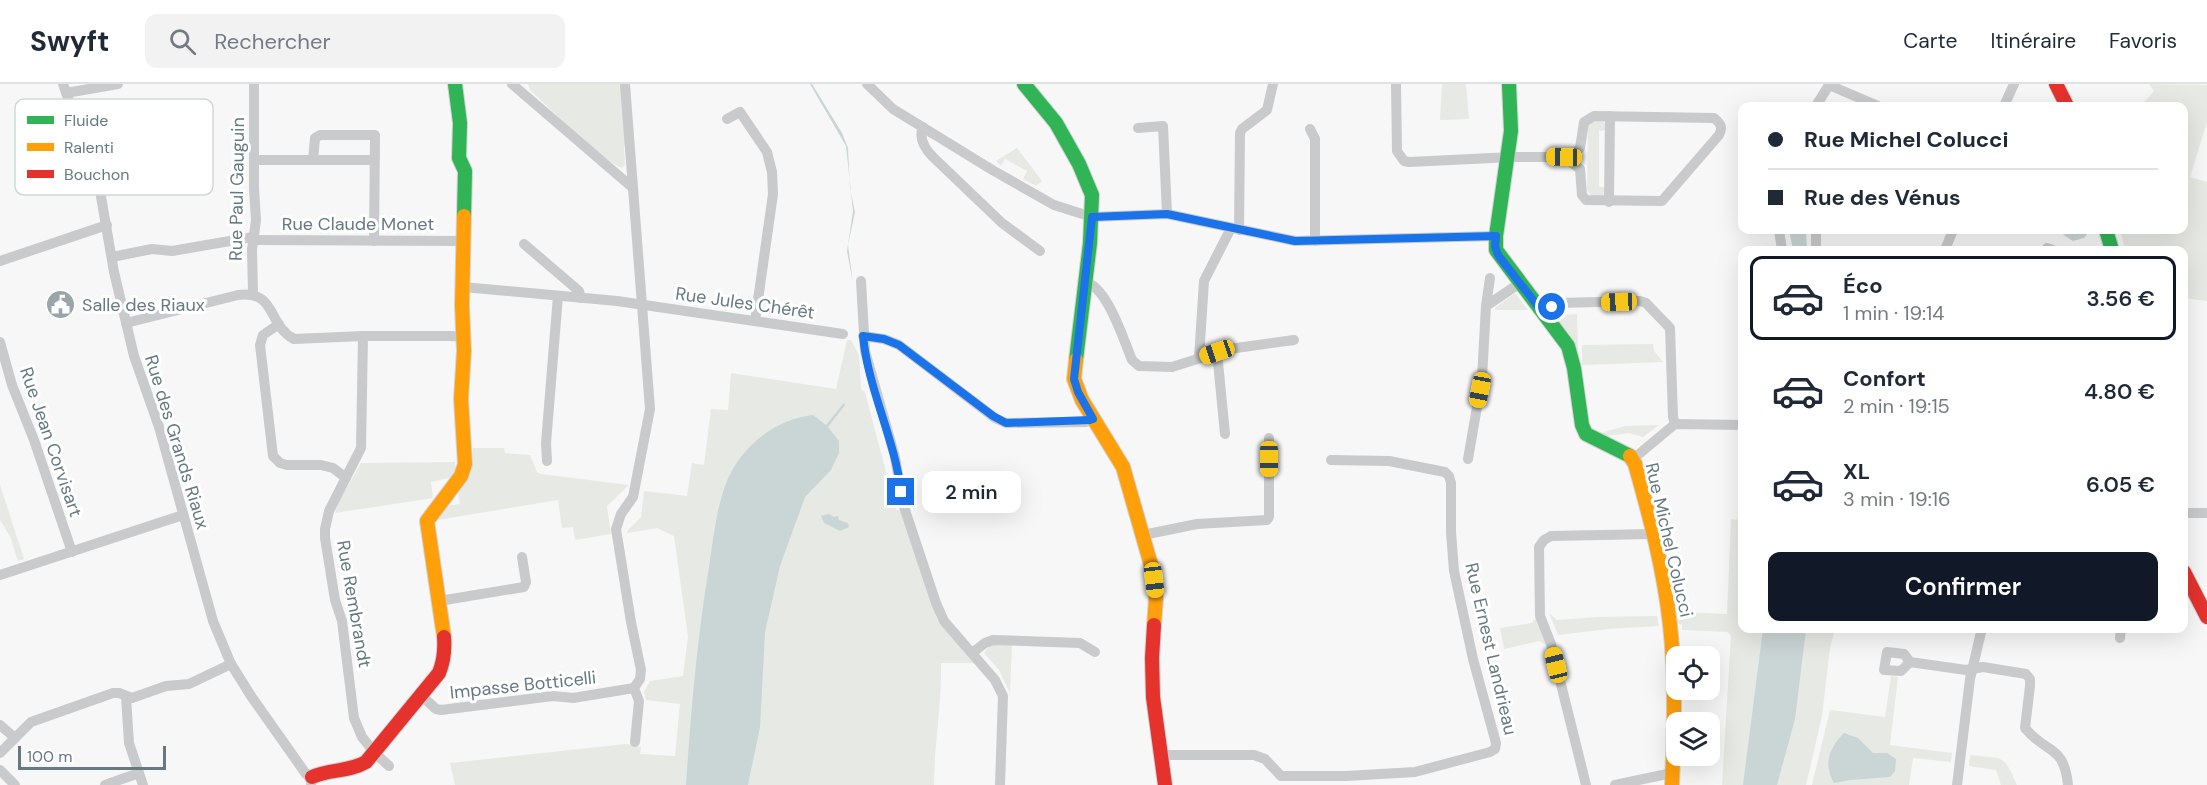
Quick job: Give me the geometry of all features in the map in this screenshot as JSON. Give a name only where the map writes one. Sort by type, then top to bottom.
[{"type":"street","points":[[65,88],[118,84]]},
{"type":"street","name":"Rue Paul Gauguin","points":[[253,294],[253,238],[256,220],[255,84]]},
{"type":"street","points":[[311,781],[320,773],[357,768],[375,753],[439,674],[445,657],[427,521],[464,471],[465,464],[461,399],[465,337],[462,306],[465,171],[459,158],[460,123],[455,84]]},
{"type":"street","points":[[512,84],[633,188]]},
{"type":"street","points":[[625,84],[650,414],[633,497],[618,519],[616,529],[640,670],[640,679],[634,688],[639,701],[635,742]]},
{"type":"street","points":[[867,84],[893,109],[1040,198],[1092,217],[1167,214],[1282,240],[1496,243],[1512,115],[1509,84]]},
{"type":"street","points":[[1024,84],[1056,123],[1079,164],[1092,195],[1092,217],[1074,379],[1078,392],[1093,419],[1123,467],[1151,565],[1156,598],[1152,675],[1155,719],[1165,785]]},
{"type":"street","points":[[1199,358],[1204,281],[1235,229],[1240,133],[1242,129],[1268,110],[1273,84]]},
{"type":"street","points":[[1396,84],[1397,151],[1404,161],[1411,162],[1508,157],[1564,157],[1574,154],[1580,148],[1584,122],[1594,116],[1714,118],[1721,123],[1722,129],[1719,135],[1662,201],[1609,202],[1591,201],[1584,198],[1580,169],[1564,157]]},
{"type":"street","points":[[2006,102],[2014,84]]},
{"type":"street","points":[[2046,84],[2054,102]]},
{"type":"street","points":[[2056,84],[2065,102]]},
{"type":"street","points":[[1818,102],[1829,85],[1869,102]]},
{"type":"street","points":[[726,119],[740,112],[767,152],[772,172],[773,194],[755,321]]},
{"type":"street","points":[[1609,202],[1610,116]]},
{"type":"street","points":[[1138,128],[1163,126],[1167,214]]},
{"type":"street","points":[[923,127],[921,139],[925,149],[933,158],[1002,223],[1040,251]]},
{"type":"street","points":[[1310,129],[1315,139],[1315,242]]},
{"type":"street","points":[[313,160],[314,141],[317,136],[375,135],[374,241]]},
{"type":"street","points":[[255,160],[374,160]]},
{"type":"street","name":"Rue des Grands Riaux","points":[[101,195],[134,356],[159,427],[213,621],[231,664],[311,781]]},
{"type":"street","points":[[0,261],[107,225]]},
{"type":"street","name":"Rue Claude Monet","points":[[112,257],[152,249],[172,251],[253,238],[463,242]]},
{"type":"street","name":"Rue Michel Colucci","points":[[1496,243],[1520,283],[1562,336],[1572,357],[1582,426],[1586,434],[1628,454],[1633,459],[1652,534],[1670,625],[1674,681],[1672,779]]},
{"type":"street","points":[[524,244],[579,291],[581,298]]},
{"type":"street","points":[[1468,459],[1482,378],[1490,278]]},
{"type":"street","points":[[861,281],[863,336],[878,400],[895,457],[903,504],[936,603],[944,621],[995,680],[1003,696],[1000,785]]},
{"type":"street","points":[[1085,282],[1090,283],[1106,301],[1135,364],[1144,367],[1172,367],[1217,352],[1294,340]]},
{"type":"street","points":[[1486,306],[1520,283]]},
{"type":"street","name":"Rue Jules Chérêt","points":[[463,288],[642,305],[843,334]]},
{"type":"street","points":[[126,323],[238,295],[253,294],[266,303],[279,324],[291,337],[298,340],[363,336],[465,337]]},
{"type":"street","points":[[547,461],[546,443],[558,296]]},
{"type":"street","points":[[1544,314],[1557,303],[1640,301],[1646,303],[1670,328],[1675,424]]},
{"type":"street","points":[[279,324],[262,335],[260,345],[273,456],[280,463],[287,465],[328,466],[346,478]]},
{"type":"street","name":"Rue Rembrandt","points":[[363,336],[361,448],[329,511],[325,538],[335,600],[342,621],[351,681],[352,710],[362,737],[389,766]]},
{"type":"street","points":[[863,336],[884,339],[899,345],[993,416],[1006,423],[1086,422],[1093,419]]},
{"type":"street","name":"Rue Jean Corvisart","points":[[0,342],[12,385],[34,440],[72,552]]},
{"type":"street","points":[[1217,352],[1225,434]]},
{"type":"street","points":[[1633,459],[1675,424],[1738,425]]},
{"type":"street","points":[[1143,535],[1197,524],[1267,520],[1269,517],[1269,438]]},
{"type":"street","name":"Rue Ernest Landrieau","points":[[1161,755],[1254,754],[1265,759],[1281,776],[1346,776],[1421,771],[1495,749],[1496,743],[1473,659],[1454,571],[1449,476],[1445,472],[1389,461],[1331,460]]},
{"type":"street","points":[[2188,513],[2207,513]]},
{"type":"street","points":[[0,575],[183,515]]},
{"type":"street","points":[[1586,785],[1551,644],[1540,616],[1539,546],[1551,536],[1652,534]]},
{"type":"street","points":[[439,601],[524,587],[526,582],[522,557]]},
{"type":"street","points":[[2188,580],[2207,617]]},
{"type":"street","points":[[1957,785],[1973,667],[1981,633]]},
{"type":"street","points":[[972,653],[993,640],[1080,643],[1095,652]]},
{"type":"street","points":[[1910,662],[1966,670],[1983,667],[2026,674],[2030,679],[2030,686],[2025,728],[2060,756],[2065,763],[2068,785]]},
{"type":"street","points":[[0,753],[34,721],[113,693],[132,698],[166,686],[192,683],[231,664]]},
{"type":"street","name":"Impasse Botticelli","points":[[421,695],[436,709],[441,710],[553,696],[573,698],[634,688]]},
{"type":"street","points":[[126,697],[129,743],[143,785]]},
{"type":"street","points":[[0,725],[15,738]]},
{"type":"street","points":[[0,770],[15,785]]},
{"type":"street","points":[[105,785],[139,773]]},
{"type":"street","points":[[1615,785],[1672,779]]},
{"type":"shaded area","points":[[528,84],[622,84],[626,140],[625,165],[622,168],[614,164],[591,146],[530,90]]},
{"type":"shaded area","points":[[810,84],[842,133],[848,148],[850,179],[846,146]]},
{"type":"shaded area","points":[[1442,84],[1466,84],[1469,119],[1440,120]]},
{"type":"shaded area","points":[[2149,84],[2207,85],[2207,122],[2190,177],[2207,182],[2207,301],[2188,299],[2188,246],[2124,246],[2121,234],[2188,234],[2188,102],[2144,102],[2154,91]]},
{"type":"shaded area","points":[[1593,121],[1603,121],[1606,125],[1606,130],[1599,131],[1599,187],[1606,187],[1606,192],[1601,197],[1591,196],[1587,190],[1588,125]]},
{"type":"shaded area","points":[[1017,148],[1042,181],[1036,186],[1023,179],[1027,171],[1005,159],[1001,166],[996,161]]},
{"type":"shaded area","points":[[851,193],[855,212],[848,245],[853,283],[847,251],[853,211]]},
{"type":"shaded area","points":[[1790,234],[1806,234],[1807,246],[1792,246]]},
{"type":"shaded area","points":[[2063,234],[2087,234],[2084,238],[2073,241]]},
{"type":"shaded area","points":[[1515,293],[1528,310],[1495,310],[1495,308]]},
{"type":"shaded area","points":[[1562,307],[1563,315],[1577,314],[1578,350],[1575,351],[1570,341],[1572,338],[1563,326],[1559,326],[1554,316],[1557,308]]},
{"type":"shaded area","points":[[847,340],[851,340],[859,355],[861,389],[865,392],[896,510],[901,510],[937,619],[974,663],[941,663],[934,785],[455,785],[450,763],[626,744],[641,747],[640,754],[675,756],[680,704],[646,700],[644,692],[650,681],[683,676],[688,637],[674,536],[657,528],[627,533],[641,517],[644,491],[687,496],[692,463],[704,465],[711,409],[728,410],[731,373],[836,389]]},
{"type":"shaded area","points":[[1653,344],[1654,351],[1663,362],[1582,365],[1582,345]]},
{"type":"shaded area","points":[[844,403],[845,405],[828,427],[839,441],[839,453],[831,470],[805,497],[780,566],[765,632],[760,727],[748,785],[686,785],[701,621],[715,526],[725,486],[731,472],[748,448],[771,429],[813,415],[826,425]]},
{"type":"shaded area","points":[[1659,425],[1643,437],[1629,433],[1607,436],[1601,433],[1625,426]]},
{"type":"shaded area","points":[[473,448],[504,448],[505,453],[530,455],[537,472],[541,474],[629,485],[607,506],[611,534],[575,540],[573,527],[562,528],[558,500],[437,520],[440,507],[460,504],[457,488],[473,462]]},
{"type":"shaded area","points":[[455,462],[456,476],[431,482],[433,498],[335,513],[338,503],[361,463]]},
{"type":"shaded area","points":[[0,485],[24,559],[18,561],[10,536],[0,520]]},
{"type":"shaded area","points":[[829,514],[834,517],[838,516],[839,520],[848,523],[849,527],[840,531],[824,523],[821,516]]},
{"type":"shaded area","points":[[1731,519],[1738,520],[1738,633],[1834,633],[1822,716],[1806,785],[1722,785],[1731,636],[1728,632],[1682,630],[1682,625],[1677,623],[1677,619],[1683,618],[1684,612],[1727,614]]},
{"type":"shaded area","points":[[1549,613],[1557,620],[1657,616],[1659,626],[1558,635]]},
{"type":"shaded area","points":[[1536,618],[1548,646],[1539,641],[1504,649],[1500,628],[1532,623]]},
{"type":"shaded area","points":[[1762,633],[1806,633],[1795,719],[1777,785],[1743,785]]},
{"type":"shaded area","points":[[991,644],[1012,645],[1010,693],[999,670],[984,653]]},
{"type":"shaded area","points":[[1891,676],[1898,677],[1890,745],[1952,753],[1951,762],[1913,758],[1909,785],[1812,785],[1830,710],[1885,717]]},
{"type":"shaded area","points":[[1844,733],[1858,738],[1873,753],[1887,753],[1896,759],[1895,771],[1890,777],[1834,783],[1829,769],[1829,756]]},
{"type":"shaded area","points":[[1970,755],[1996,758],[2005,762],[2017,785],[2001,785],[1996,770],[1969,766]]},
{"type":"traffic: fast","points":[[455,84],[460,123],[459,158],[465,171],[464,216]]},
{"type":"traffic: fast","points":[[1024,84],[1056,123],[1079,164],[1092,195],[1090,243],[1076,360]]},
{"type":"traffic: fast","points":[[1509,84],[1511,131],[1496,250],[1568,346],[1574,368],[1582,425],[1586,434],[1630,456]]},
{"type":"traffic: fast","points":[[2107,234],[2111,246]]},
{"type":"traffic: slow","points":[[444,637],[427,521],[461,476],[465,464],[461,399],[464,351],[462,306],[464,216]]},
{"type":"traffic: slow","points":[[1076,360],[1074,379],[1082,400],[1123,467],[1151,565],[1156,598],[1154,625]]},
{"type":"traffic: slow","points":[[1630,456],[1635,464],[1651,524],[1667,604],[1674,685],[1672,785]]},
{"type":"traffic: jam","points":[[2056,84],[2065,102]]},
{"type":"traffic: jam","points":[[2188,580],[2207,617]]},
{"type":"traffic: jam","points":[[1154,625],[1153,697],[1165,785]]},
{"type":"traffic: jam","points":[[312,777],[366,762],[439,673],[444,655],[444,637]]},
{"type":"place","name":"Salle des Riaux","points":[[61,305]]},
{"type":"route","points":[[901,492],[895,457],[865,351],[863,336],[892,341],[899,345],[993,416],[1006,423],[1086,422],[1093,419],[1078,392],[1074,379],[1092,217],[1167,214],[1282,240],[1315,242],[1496,236],[1495,246],[1498,255],[1544,314],[1552,307]]}]
